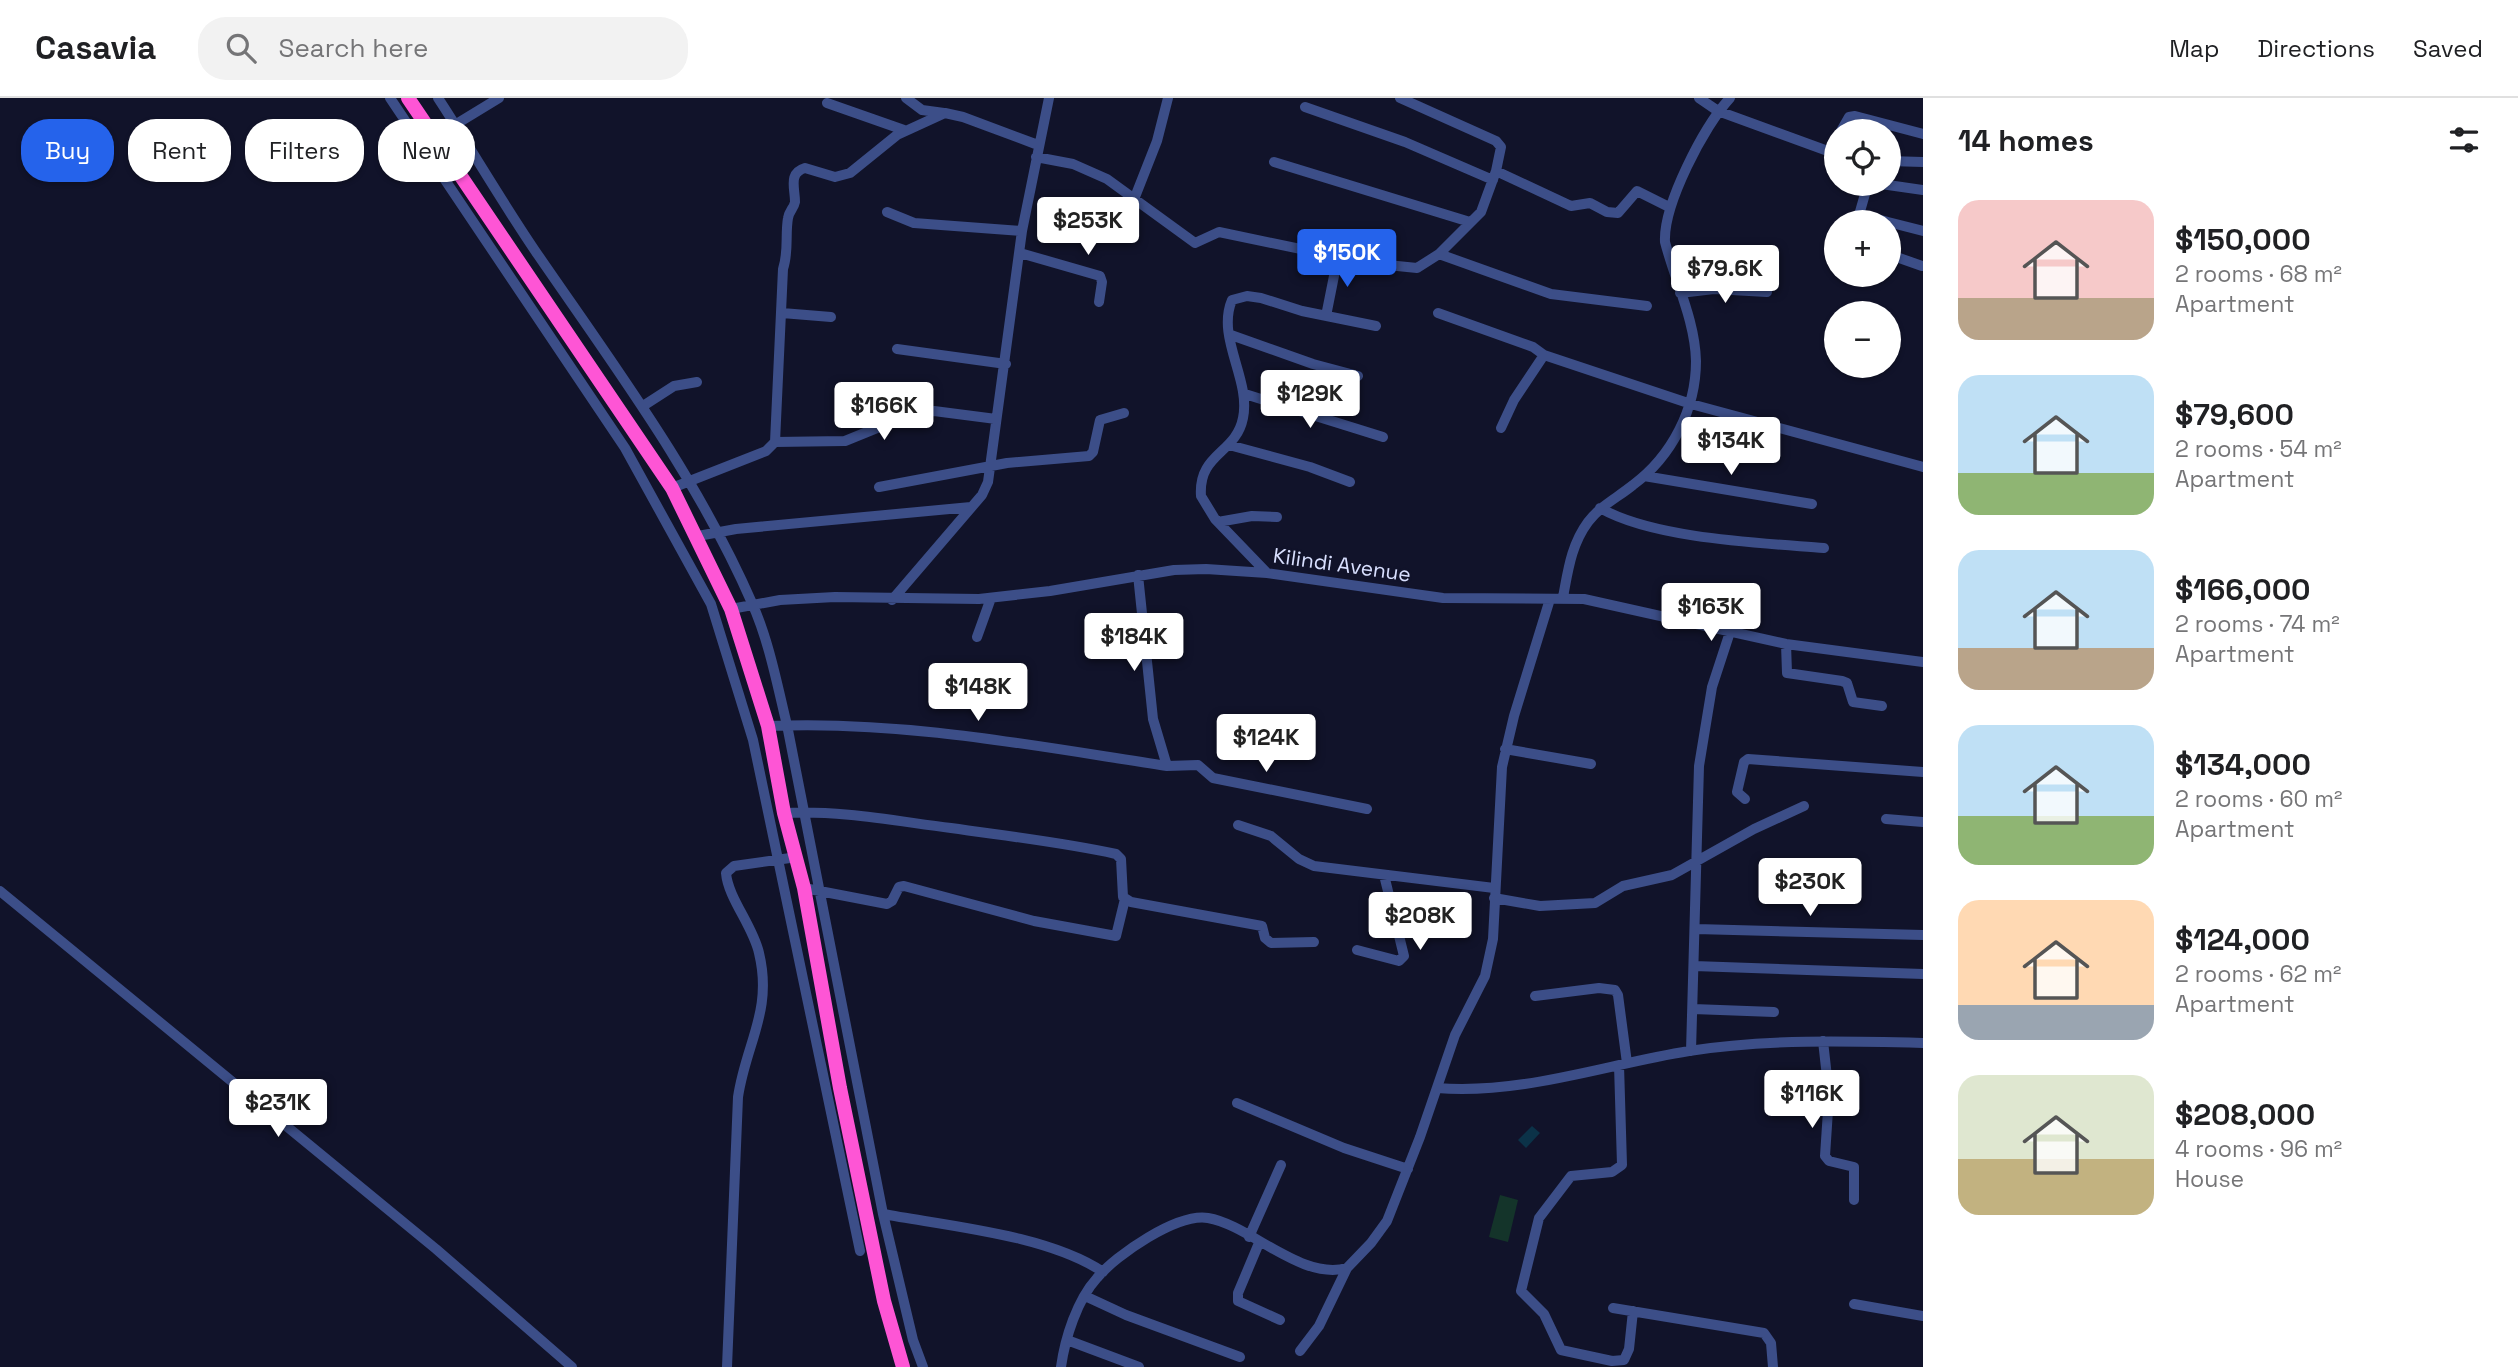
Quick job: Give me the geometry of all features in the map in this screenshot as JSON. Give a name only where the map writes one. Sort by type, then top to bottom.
[{"type":"highway","points":[[408,98],[423,119]]},
{"type":"highway","points":[[465,182],[672,488],[698,536],[731,609],[768,726],[784,813],[804,888],[878,1275],[903,1367]]},
{"type":"street","points":[[390,98],[625,448],[701,583],[718,622],[743,702],[860,1251]]},
{"type":"street","points":[[438,98],[452,119]]},
{"type":"street","points":[[462,119],[499,98]]},
{"type":"street","points":[[906,98],[922,110],[963,117],[1038,145]]},
{"type":"street","points":[[892,600],[982,495],[990,468],[1006,364],[1022,231],[1049,98]]},
{"type":"street","points":[[1135,197],[1157,141],[1168,98]]},
{"type":"street","points":[[1036,157],[1086,169],[1135,197],[1195,243],[1219,232],[1396,268],[1417,268],[1439,254],[1481,212],[1495,176],[1501,147],[1496,141],[1400,98]]},
{"type":"street","points":[[1699,98],[1718,111],[1824,147]]},
{"type":"street","points":[[1563,597],[1570,556],[1579,536],[1600,508],[1644,477],[1670,446],[1691,404],[1695,347],[1665,242],[1664,225],[1669,207],[1718,111],[1730,98]]},
{"type":"street","points":[[827,103],[904,130]]},
{"type":"street","points":[[1305,107],[1576,207],[1590,203],[1607,212],[1618,213],[1637,191],[1669,207]]},
{"type":"street","points":[[672,488],[766,451],[775,442],[788,221],[795,204],[796,172],[805,168],[835,177],[850,173],[904,130],[944,113]]},
{"type":"street","points":[[1901,128],[1923,134]]},
{"type":"street","points":[[475,156],[523,234],[643,406],[717,532],[753,605],[772,663],[787,725],[883,1214],[913,1340],[923,1367]]},
{"type":"street","points":[[1901,161],[1923,162]]},
{"type":"street","points":[[1274,162],[1470,222]]},
{"type":"street","points":[[1901,187],[1923,190]]},
{"type":"street","points":[[887,212],[914,223],[1022,231]]},
{"type":"street","points":[[1901,225],[1923,231]]},
{"type":"street","points":[[1020,253],[1100,276],[1102,282],[1099,302]]},
{"type":"street","points":[[1439,254],[1551,294],[1647,306]]},
{"type":"street","points":[[1326,316],[1338,256]]},
{"type":"street","points":[[1901,259],[1922,266]]},
{"type":"street","points":[[1680,293],[1714,289],[1767,292]]},
{"type":"street","points":[[1267,573],[1206,506],[1201,485],[1206,465],[1228,445],[1243,420],[1245,394],[1231,335],[1229,308],[1232,300],[1238,297],[1261,298],[1326,316],[1376,326]]},
{"type":"street","points":[[782,313],[831,317]]},
{"type":"street","points":[[1438,313],[1533,347],[1544,355],[1691,404],[1923,467]]},
{"type":"street","points":[[1231,335],[1359,376]]},
{"type":"street","points":[[897,349],[1006,364]]},
{"type":"street","points":[[1501,428],[1514,400],[1544,355]]},
{"type":"street","points":[[643,406],[674,386],[696,382]]},
{"type":"street","points":[[1245,394],[1384,438]]},
{"type":"street","points":[[775,442],[845,441],[899,419],[933,411],[996,419]]},
{"type":"street","points":[[879,487],[1007,463],[1089,456],[1093,452],[1100,419],[1124,413]]},
{"type":"street","points":[[1228,445],[1310,467],[1350,482]]},
{"type":"street","points":[[1644,477],[1812,504]]},
{"type":"street","points":[[698,536],[971,507]]},
{"type":"street","points":[[1600,508],[1642,524],[1769,544],[1824,548]]},
{"type":"street","points":[[1218,522],[1252,516],[1277,517]]},
{"type":"street","name":"Kilindi Avenue","points":[[731,609],[835,597],[892,600],[991,598],[1050,592],[1138,575],[1206,569],[1267,573],[1443,598],[1563,597],[1603,603],[1786,644],[1923,662]]},
{"type":"street","points":[[1138,575],[1153,719],[1167,766]]},
{"type":"street","points":[[977,637],[991,598]]},
{"type":"street","points":[[1300,1351],[1311,1340],[1347,1268],[1382,1228],[1408,1169],[1455,1035],[1488,967],[1499,787],[1505,749],[1550,599]]},
{"type":"street","points":[[1691,1051],[1696,929],[1695,832],[1699,766],[1712,687],[1730,632]]},
{"type":"street","points":[[1786,644],[1787,673],[1842,681],[1847,683],[1853,702],[1882,706]]},
{"type":"street","points":[[768,726],[925,732],[1167,766],[1198,765],[1213,778],[1367,809]]},
{"type":"street","points":[[1505,749],[1591,764]]},
{"type":"street","points":[[1745,799],[1737,792],[1744,762],[1748,759],[1923,772]]},
{"type":"street","points":[[1238,825],[1271,836],[1293,854],[1314,866],[1494,893],[1540,906],[1588,905],[1610,897],[1623,887],[1652,882],[1697,863],[1754,829],[1804,806]]},
{"type":"street","points":[[784,813],[805,812],[1049,840],[1116,854],[1121,859],[1125,899],[1116,936],[1034,921],[904,886],[899,887],[892,901],[887,904],[821,889],[804,888]]},
{"type":"street","points":[[1886,819],[1923,822]]},
{"type":"street","points":[[727,1367],[738,1097],[743,1068],[762,1015],[764,995],[757,944],[726,874],[732,867],[797,857]]},
{"type":"street","points":[[1357,950],[1399,961],[1404,956],[1384,875]]},
{"type":"street","points":[[0,891],[427,1241],[572,1367]]},
{"type":"street","points":[[1125,899],[1262,926],[1265,938],[1271,943],[1314,942]]},
{"type":"street","points":[[1696,929],[1923,935]]},
{"type":"street","points":[[1694,966],[1923,974]]},
{"type":"street","points":[[1535,996],[1599,988],[1615,990],[1618,995],[1623,1064],[1622,1165],[1612,1172],[1571,1176],[1539,1218],[1521,1291],[1544,1314],[1555,1341],[1567,1353],[1624,1360],[1629,1349],[1633,1311]]},
{"type":"street","points":[[1693,1009],[1774,1012]]},
{"type":"street","points":[[1437,1088],[1509,1086],[1691,1051],[1823,1041],[1923,1043]]},
{"type":"street","points":[[1823,1041],[1829,1095],[1825,1156],[1829,1161],[1854,1167],[1854,1200]]},
{"type":"street","points":[[1237,1103],[1344,1149],[1408,1169]]},
{"type":"street","points":[[1280,1320],[1241,1305],[1238,1300],[1254,1240],[1281,1166]]},
{"type":"street","points":[[883,1214],[996,1234],[1068,1254],[1103,1272]]},
{"type":"street","points":[[1061,1367],[1067,1340],[1085,1296],[1103,1272],[1158,1233],[1188,1218],[1216,1221],[1320,1267],[1347,1268]]},
{"type":"street","points":[[1085,1296],[1137,1319],[1240,1357]]},
{"type":"street","points":[[1854,1304],[1923,1315]]},
{"type":"street","points":[[1613,1308],[1764,1333],[1771,1342],[1773,1367]]},
{"type":"street","points":[[1067,1340],[1139,1367]]},
{"type":"green space","points":[[1500,1195],[1518,1200],[1508,1242],[1489,1237]]},
{"type":"water","points":[[1532,1126],[1540,1133],[1526,1148],[1518,1140]]}]
